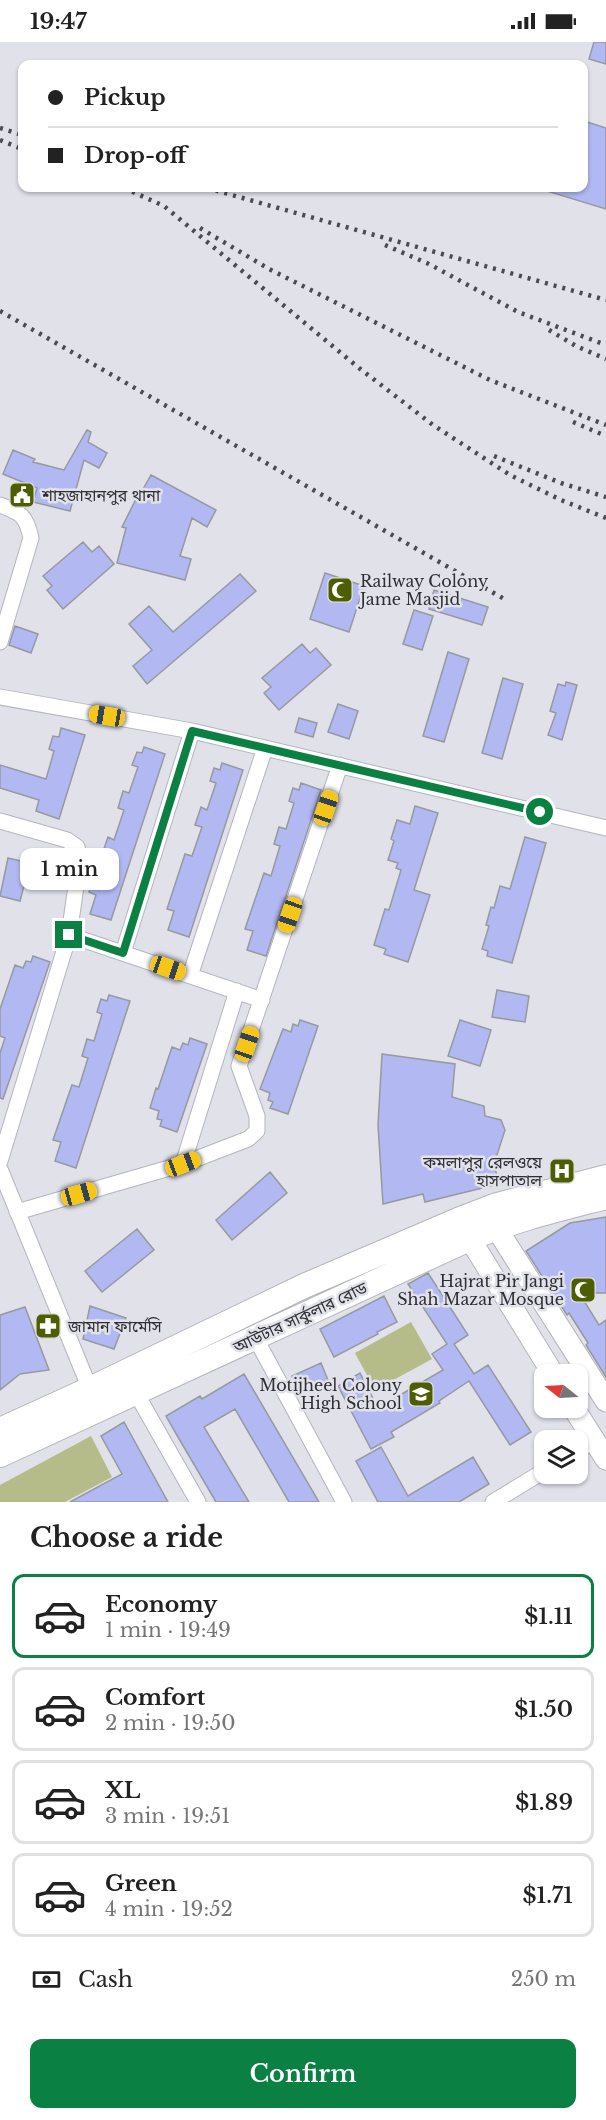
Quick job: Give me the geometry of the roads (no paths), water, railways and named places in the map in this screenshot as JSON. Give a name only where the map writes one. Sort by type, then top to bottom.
[{"type":"main road","name":"আউটার সার্কুলার রোড","points":[[490,1219],[496,1204],[606,1177]]},
{"type":"main road","name":"আউটার সার্কুলার রোড","points":[[0,1430],[304,1286],[490,1219],[606,1197]]},
{"type":"main road","points":[[490,1219],[606,1401]]},
{"type":"main road","name":"আউটার সার্কুলার রোড","points":[[0,1455],[255,1339],[463,1229]]},
{"type":"main road","points":[[463,1229],[547,1364]]},
{"type":"main road","points":[[588,1446],[606,1459]]},
{"type":"street","points":[[0,505],[20,513],[28,524],[31,538],[0,642]]},
{"type":"street","points":[[0,697],[192,731],[606,828]]},
{"type":"street","points":[[123,953],[192,731]]},
{"type":"street","points":[[190,976],[265,748]]},
{"type":"street","points":[[17,1212],[183,1164],[248,1139],[257,1131],[257,1116],[239,1066],[340,765]]},
{"type":"street","points":[[0,821],[67,840],[77,848],[80,858],[69,935],[0,1161]]},
{"type":"street","points":[[69,935],[262,1000]]},
{"type":"street","points":[[183,1164],[237,991]]},
{"type":"street","points":[[0,1169],[90,1389]]},
{"type":"street","points":[[255,1339],[344,1502]]},
{"type":"street","points":[[136,1393],[198,1502]]},
{"type":"street","points":[[493,1502],[534,1477]]},
{"type":"railway","points":[[0,128],[18,134]]},
{"type":"railway","points":[[0,140],[18,147]]},
{"type":"railway","points":[[133,192],[164,206],[359,368],[433,425],[510,475],[561,500],[606,518]]},
{"type":"railway","points":[[221,192],[606,300]]},
{"type":"railway","points":[[200,228],[269,269],[490,380],[606,425]]},
{"type":"railway","points":[[385,245],[429,264],[518,312],[606,345]]},
{"type":"railway","points":[[0,311],[506,600]]},
{"type":"railway","points":[[549,330],[576,346],[606,359]]},
{"type":"railway","points":[[573,422],[606,436]]},
{"type":"railway","points":[[494,456],[561,483],[606,497]]},
{"type":"place","name":"শাহজাহানপুর থানা","points":[[22,495]]},
{"type":"place","name":"Railway Colony Jame Masjid","points":[[340,590]]},
{"type":"place","name":"কমলাপুর রেলওয়ে হাসপাতাল","points":[[562,1171]]},
{"type":"place","name":"Hajrat Pir Jangi Shah Mazar Mosque","points":[[583,1290]]},
{"type":"place","name":"জামান ফার্মেসি","points":[[48,1326]]},
{"type":"place","name":"Motijheel Colony High School","points":[[421,1394]]}]
